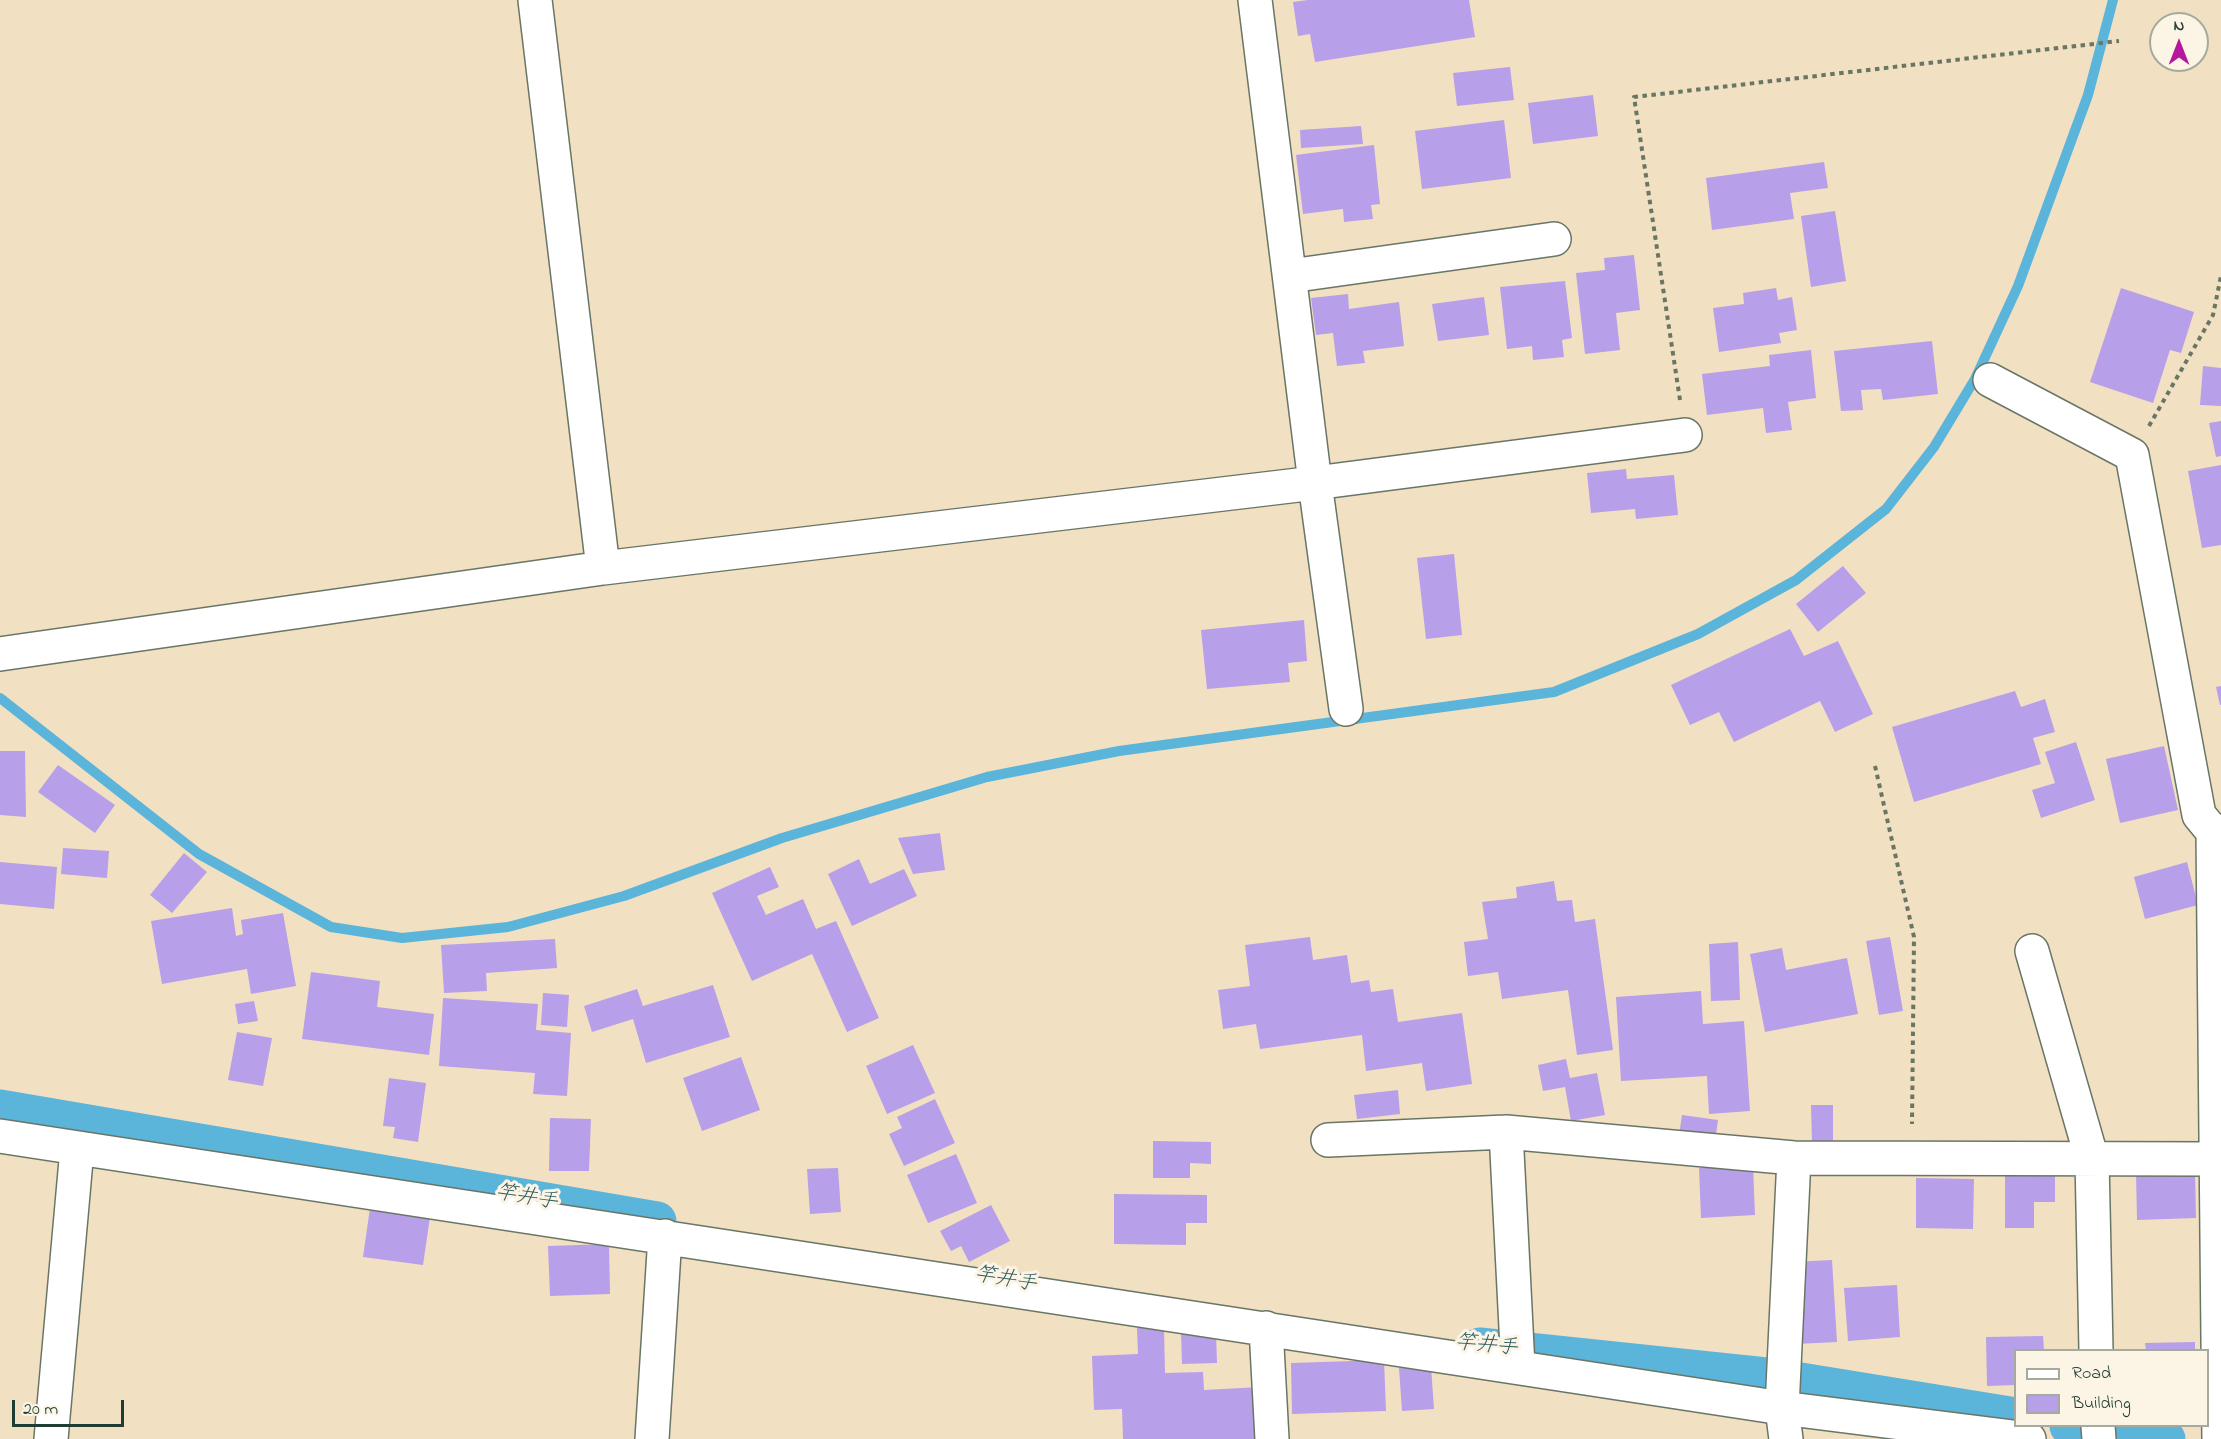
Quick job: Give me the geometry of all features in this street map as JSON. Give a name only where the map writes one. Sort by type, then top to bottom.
[{"type":"street","points":[[535,0],[603,568]]},
{"type":"street","points":[[1256,0],[1315,483],[1346,709]]},
{"type":"street","points":[[1290,276],[1554,239]]},
{"type":"street","points":[[1990,380],[2132,455],[2199,815],[2217,832],[2216,1159],[2219,1439]]},
{"type":"street","points":[[0,654],[603,568],[1315,483],[1685,435]]},
{"type":"street","points":[[2032,951],[2092,1159],[2096,1349]]},
{"type":"street","points":[[1328,1140],[1506,1132],[1794,1158],[2216,1159]]},
{"type":"street","points":[[1506,1132],[1518,1367]]},
{"type":"street","points":[[0,1136],[1518,1367],[1784,1423],[2029,1439]]},
{"type":"street","points":[[51,1439],[77,1149]]},
{"type":"street","points":[[1784,1423],[1794,1158]]},
{"type":"street","points":[[652,1439],[665,1236]]},
{"type":"street","points":[[1266,1328],[1272,1439]]},
{"type":"path","points":[[1685,435],[1634,97],[2119,41]]},
{"type":"path","points":[[2132,455],[2212,315],[2221,276]]},
{"type":"path","points":[[1875,766],[1914,937],[1912,1158]]},
{"type":"building","points":[[1308,0],[1469,0],[1475,37],[1315,62],[1310,34],[1298,36],[1293,2]]},
{"type":"building","points":[[1510,67],[1514,100],[1457,106],[1453,73]]},
{"type":"building","points":[[1593,95],[1598,136],[1533,144],[1528,103]]},
{"type":"building","points":[[1504,120],[1511,178],[1422,189],[1415,131]]},
{"type":"building","points":[[1361,126],[1363,144],[1301,148],[1300,130]]},
{"type":"building","points":[[1374,145],[1380,204],[1371,205],[1373,219],[1344,222],[1343,209],[1303,214],[1296,155]]},
{"type":"building","points":[[1824,162],[1828,188],[1790,193],[1794,219],[1712,230],[1706,178]]},
{"type":"building","points":[[1835,211],[1846,281],[1811,287],[1801,216]]},
{"type":"building","points":[[1634,255],[1640,310],[1616,313],[1620,350],[1585,354],[1576,273],[1605,270],[1604,258]]},
{"type":"building","points":[[1565,281],[1572,338],[1562,340],[1564,357],[1533,360],[1532,346],[1507,349],[1500,287]]},
{"type":"building","points":[[1776,288],[1778,300],[1792,297],[1797,330],[1779,333],[1781,343],[1719,352],[1713,308],[1744,304],[1743,293]]},
{"type":"building","points":[[2121,288],[2194,312],[2181,353],[2170,350],[2153,403],[2090,382]]},
{"type":"building","points":[[1348,294],[1349,309],[1399,302],[1404,346],[1363,351],[1365,363],[1337,366],[1333,333],[1316,335],[1311,298]]},
{"type":"building","points":[[1484,297],[1489,335],[1438,341],[1432,304]]},
{"type":"building","points":[[1932,341],[1938,394],[1883,400],[1881,389],[1861,390],[1863,410],[1841,411],[1834,351]]},
{"type":"building","points":[[1811,350],[1816,398],[1788,402],[1792,430],[1766,433],[1763,408],[1707,415],[1702,374],[1770,366],[1769,355]]},
{"type":"building","points":[[2203,366],[2221,368],[2221,406],[2200,405]]},
{"type":"building","points":[[2221,421],[2221,456],[2216,457],[2209,423]]},
{"type":"building","points":[[2221,465],[2221,545],[2202,548],[2188,471]]},
{"type":"building","points":[[1626,469],[1627,479],[1674,475],[1678,515],[1636,519],[1635,509],[1591,513],[1587,473]]},
{"type":"building","points":[[1454,554],[1462,635],[1426,639],[1417,558]]},
{"type":"building","points":[[1843,566],[1866,593],[1818,632],[1796,604]]},
{"type":"building","points":[[1304,620],[1307,661],[1288,663],[1290,682],[1207,689],[1201,630]]},
{"type":"building","points":[[1790,629],[1804,656],[1838,641],[1873,714],[1835,732],[1820,701],[1734,742],[1719,712],[1690,725],[1671,685]]},
{"type":"building","points":[[2221,686],[2221,705],[2220,705],[2216,687]]},
{"type":"building","points":[[2015,691],[2021,707],[2045,699],[2055,732],[2033,738],[2041,764],[1914,802],[1892,727]]},
{"type":"building","points":[[2076,742],[2095,800],[2041,818],[2032,790],[2055,783],[2045,752]]},
{"type":"building","points":[[2164,746],[2178,810],[2120,823],[2106,759]]},
{"type":"building","points":[[0,751],[25,751],[26,817],[0,815]]},
{"type":"building","points":[[58,765],[115,805],[95,833],[38,792]]},
{"type":"building","points":[[940,833],[945,870],[913,874],[898,838]]},
{"type":"building","points":[[63,848],[109,851],[107,878],[61,874]]},
{"type":"building","points":[[184,853],[207,872],[172,913],[150,895]]},
{"type":"building","points":[[859,859],[870,884],[904,869],[917,896],[852,926],[828,874]]},
{"type":"building","points":[[0,862],[57,867],[54,909],[0,904]]},
{"type":"building","points":[[2187,862],[2198,905],[2145,919],[2134,877]]},
{"type":"building","points":[[770,867],[779,887],[757,896],[766,915],[803,899],[816,929],[836,921],[879,1018],[847,1032],[812,954],[752,981],[712,893]]},
{"type":"building","points":[[1554,881],[1557,901],[1572,900],[1575,922],[1595,919],[1613,1050],[1577,1055],[1568,990],[1502,999],[1498,972],[1468,976],[1464,942],[1488,939],[1482,902],[1517,898],[1516,887]]},
{"type":"building","points":[[232,908],[236,936],[243,934],[241,920],[283,913],[296,986],[251,994],[247,969],[162,984],[151,921]]},
{"type":"building","points":[[1310,937],[1313,960],[1347,955],[1351,983],[1369,980],[1371,992],[1393,989],[1398,1022],[1462,1013],[1472,1084],[1426,1091],[1422,1063],[1366,1071],[1362,1035],[1260,1049],[1256,1024],[1223,1029],[1218,990],[1250,986],[1245,945]]},
{"type":"building","points":[[1890,937],[1903,1011],[1879,1015],[1866,941]]},
{"type":"building","points":[[555,939],[557,968],[486,973],[487,991],[444,993],[441,945]]},
{"type":"building","points":[[1738,942],[1740,1000],[1711,1001],[1709,944]]},
{"type":"building","points":[[1782,948],[1786,970],[1847,958],[1858,1014],[1765,1032],[1750,954]]},
{"type":"building","points":[[311,972],[380,981],[377,1007],[434,1014],[429,1055],[302,1039]]},
{"type":"building","points":[[713,985],[730,1037],[646,1063],[633,1019],[592,1032],[584,1006],[637,989],[643,1006]]},
{"type":"building","points":[[1701,991],[1703,1024],[1744,1021],[1750,1111],[1709,1114],[1707,1076],[1621,1081],[1616,997]]},
{"type":"building","points":[[543,993],[569,995],[567,1027],[541,1025]]},
{"type":"building","points":[[443,998],[538,1004],[536,1030],[571,1033],[567,1096],[533,1094],[535,1073],[439,1066]]},
{"type":"building","points":[[254,1001],[258,1021],[238,1024],[235,1004]]},
{"type":"building","points":[[237,1032],[272,1038],[263,1086],[228,1080]]},
{"type":"building","points":[[913,1045],[935,1093],[887,1114],[866,1066]]},
{"type":"building","points":[[741,1057],[760,1110],[702,1131],[683,1078]]},
{"type":"building","points":[[1566,1059],[1570,1078],[1597,1073],[1605,1115],[1571,1121],[1565,1087],[1543,1091],[1538,1065]]},
{"type":"building","points":[[389,1078],[426,1083],[418,1142],[393,1138],[395,1127],[383,1126]]},
{"type":"building","points":[[1398,1090],[1400,1114],[1357,1119],[1354,1095]]},
{"type":"building","points":[[935,1099],[955,1143],[904,1166],[889,1134],[902,1128],[897,1117]]},
{"type":"building","points":[[1811,1105],[1833,1105],[1833,1144],[1812,1144]]},
{"type":"building","points":[[1682,1115],[1718,1120],[1715,1141],[1679,1135]]},
{"type":"building","points":[[550,1118],[591,1119],[589,1171],[549,1171]]},
{"type":"building","points":[[1153,1141],[1211,1142],[1211,1164],[1190,1163],[1190,1178],[1153,1178]]},
{"type":"building","points":[[956,1154],[977,1203],[928,1223],[907,1175]]},
{"type":"building","points":[[1753,1166],[1755,1215],[1701,1218],[1699,1168]]},
{"type":"building","points":[[838,1168],[841,1212],[810,1214],[807,1169]]},
{"type":"building","points":[[2005,1171],[2055,1171],[2055,1202],[2034,1202],[2034,1228],[2005,1228]]},
{"type":"building","points":[[2195,1172],[2196,1218],[2137,1220],[2136,1173]]},
{"type":"building","points":[[1916,1178],[1974,1179],[1973,1229],[1916,1228]]},
{"type":"building","points":[[1114,1194],[1207,1195],[1207,1223],[1186,1223],[1186,1245],[1114,1244]]},
{"type":"building","points":[[991,1205],[1010,1241],[969,1262],[961,1246],[951,1251],[940,1231]]},
{"type":"building","points":[[370,1208],[430,1217],[423,1265],[363,1257]]},
{"type":"building","points":[[609,1244],[610,1294],[550,1296],[548,1246]]},
{"type":"building","points":[[1832,1260],[1837,1342],[1796,1344],[1791,1262]]},
{"type":"building","points":[[1897,1285],[1900,1337],[1848,1341],[1844,1288]]},
{"type":"building","points":[[1137,1328],[1164,1328],[1165,1373],[1203,1372],[1204,1390],[1260,1387],[1262,1439],[1123,1439],[1122,1409],[1094,1410],[1092,1356],[1138,1354]]},
{"type":"building","points":[[1216,1332],[1217,1363],[1182,1364],[1181,1333]]},
{"type":"building","points":[[2043,1336],[2044,1349],[2014,1349],[2014,1385],[1987,1386],[1986,1337]]},
{"type":"building","points":[[2195,1342],[2195,1349],[2146,1349],[2145,1343]]},
{"type":"building","points":[[1384,1360],[1386,1411],[1292,1414],[1291,1363]]},
{"type":"building","points":[[1431,1366],[1434,1409],[1402,1411],[1399,1368]]},
{"type":"waterway","points":[[0,698],[199,854],[331,927],[402,938],[508,927],[624,896],[782,838],[987,777],[1119,751],[1554,692],[1698,634],[1796,580],[1886,509],[1934,447],[1975,379],[2018,286],[2088,95],[2113,0]]},
{"type":"waterway","name":"竿井手","points":[[0,1109],[657,1221]]},
{"type":"waterway","name":"竿井手","points":[[1480,1347],[1776,1378],[2014,1417]]},
{"type":"waterway","name":"竿井手","points":[[2076,1427],[2166,1439]]}]
